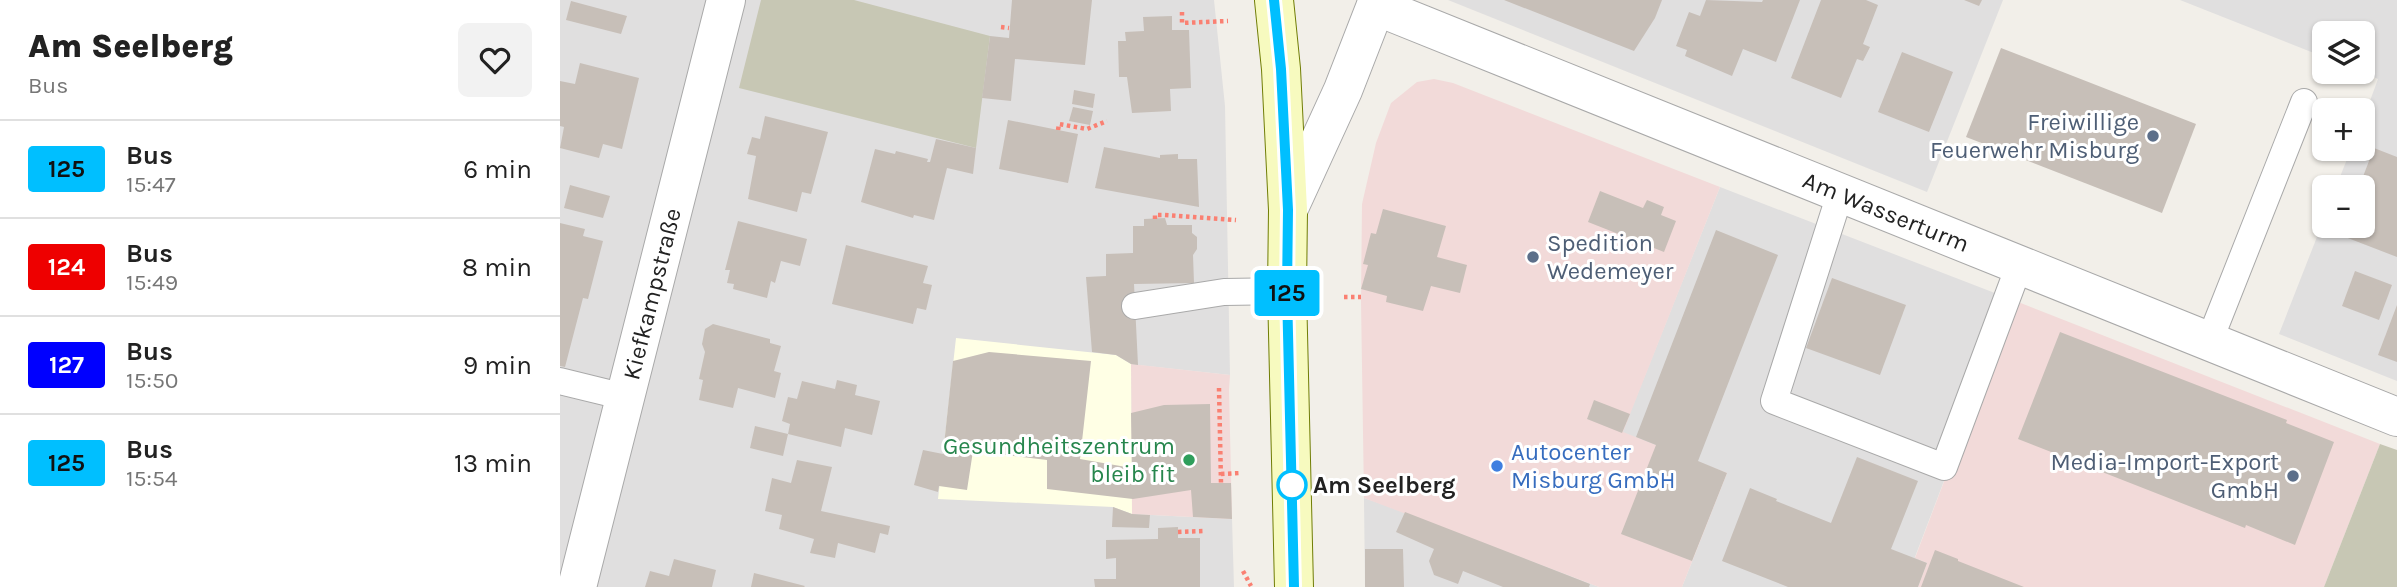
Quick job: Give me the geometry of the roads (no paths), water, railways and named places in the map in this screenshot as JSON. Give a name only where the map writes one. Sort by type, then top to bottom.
[{"type":"main road","points":[[1274,0],[1281,69],[1288,210],[1287,291],[1294,587]]},
{"type":"street","name":"Kiefkampstraße","points":[[577,587],[726,0]]},
{"type":"street","points":[[1288,210],[1343,90],[1369,2]]},
{"type":"street","name":"Am Wasserturm","points":[[1369,2],[2397,417]]},
{"type":"lane","points":[[2209,342],[2304,102]]},
{"type":"lane","points":[[1840,194],[1774,401],[1944,467],[2019,266]]},
{"type":"lane","points":[[1135,306],[1224,292],[1287,291]]},
{"type":"lane","points":[[560,381],[625,397]]},
{"type":"place","name":"Freiwillige Feuerwehr Misburg","points":[[2153,136]]},
{"type":"place","name":"Spedition Wedemeyer","points":[[1533,257]]},
{"type":"place","name":"Gesundheitszentrum bleib fit","points":[[1189,460]]},
{"type":"place","name":"Autocenter Misburg GmbH","points":[[1497,466]]},
{"type":"place","name":"Media-Import-Export GmbH","points":[[2293,476]]},
{"type":"place","name":"Am Seelberg","points":[[1292,485]]}]
